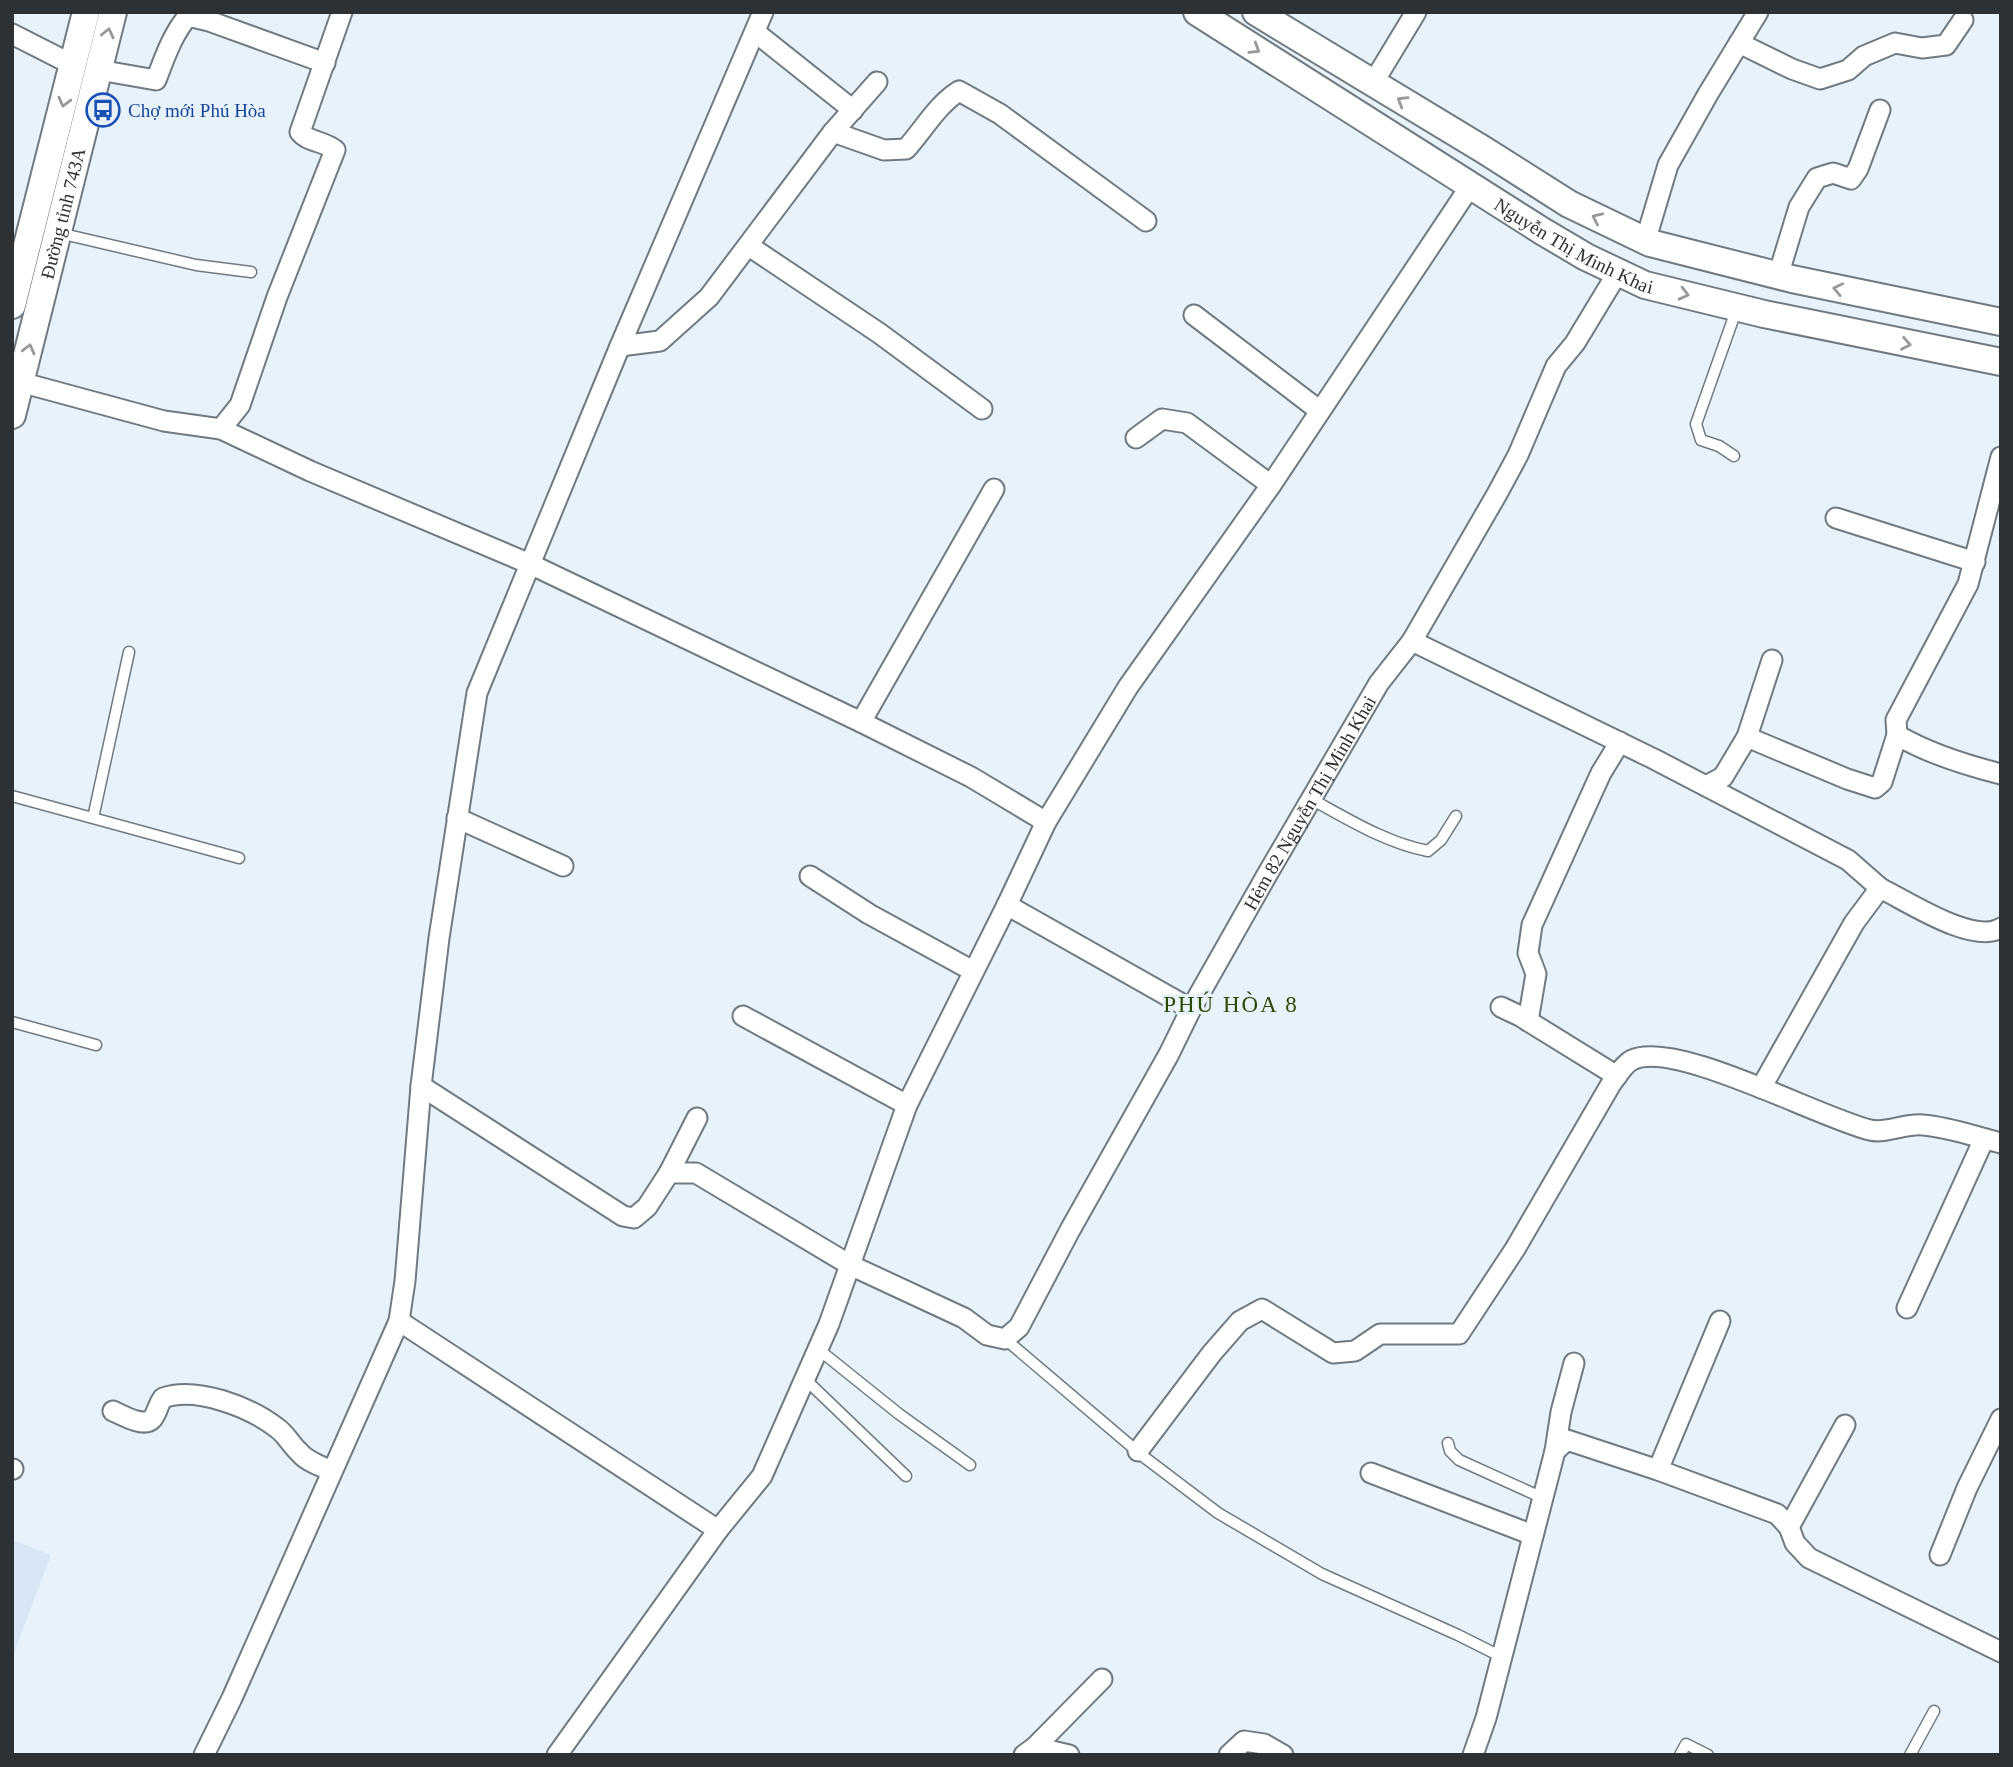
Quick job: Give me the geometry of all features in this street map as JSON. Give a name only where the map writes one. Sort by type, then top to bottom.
[{"type":"main road","name":"Đường tỉnh 743A","points":[[12,304],[86,12]]},
{"type":"main road","name":"Đường tỉnh 743A","points":[[12,415],[16,381],[58,233],[113,12]]},
{"type":"main road","name":"Nguyễn Thị Minh Khai","points":[[1197,12],[1553,237],[1645,285],[2001,362]]},
{"type":"main road","name":"Nguyễn Thị Minh Khai","points":[[1255,12],[1569,204],[1650,243],[1778,276],[2001,322]]},
{"type":"main road","points":[[73,65],[99,70]]},
{"type":"street","points":[[221,429],[240,405],[277,297],[335,150],[322,142],[304,137],[300,132],[342,12]]},
{"type":"street","points":[[204,1755],[232,1698],[399,1321],[405,1281],[421,1086],[439,938],[477,693],[620,346],[764,12]]},
{"type":"street","points":[[1373,83],[1416,12]]},
{"type":"street","points":[[1650,243],[1648,232],[1668,165],[1758,12]]},
{"type":"street","points":[[99,70],[156,80],[179,27],[188,16],[209,20],[324,63]]},
{"type":"street","points":[[1739,43],[1792,69],[1820,79],[1848,69],[1864,56],[1895,43],[1922,48],[1946,45],[1963,20]]},
{"type":"street","points":[[755,32],[853,110]]},
{"type":"street","points":[[12,34],[73,65]]},
{"type":"street","points":[[620,346],[660,341],[709,297],[833,132],[877,82]]},
{"type":"street","points":[[833,132],[884,150],[906,149],[944,101],[959,91],[1000,114],[1146,221]]},
{"type":"street","points":[[1778,276],[1799,207],[1817,178],[1833,173],[1851,179],[1858,169],[1881,110]]},
{"type":"street","points":[[557,1755],[718,1530],[762,1476],[818,1349],[907,1105],[1046,822],[1128,687],[1271,485],[1471,185]]},
{"type":"street","points":[[749,246],[879,333],[982,409]]},
{"type":"street","name":"Hẻm 82 Nguyễn Thị Minh Khai","points":[[1005,1339],[1019,1327],[1191,1009],[1311,799],[1379,683],[1412,641],[1518,455],[1556,366],[1580,335],[1618,272]]},
{"type":"street","points":[[1194,315],[1320,411]]},
{"type":"street","points":[[16,381],[164,421],[221,429],[310,471],[530,564],[861,722],[971,777],[1046,822]]},
{"type":"street","points":[[1136,438],[1162,419],[1187,423],[1271,485]]},
{"type":"street","points":[[1747,737],[1847,779],[1875,788],[1882,782],[1897,735],[1896,720],[1968,584],[2001,457]]},
{"type":"street","points":[[861,722],[995,489]]},
{"type":"street","points":[[1836,518],[1975,562]]},
{"type":"street","points":[[1412,641],[1706,786],[1848,860],[1880,888],[1959,928],[1981,933],[1994,933],[2001,928]]},
{"type":"street","points":[[1706,786],[1723,777],[1747,737],[1772,660]]},
{"type":"street","points":[[1897,735],[1962,765],[2001,774]]},
{"type":"street","points":[[1528,1021],[1536,974],[1528,953],[1532,925],[1601,773],[1620,743]]},
{"type":"street","points":[[457,818],[563,866]]},
{"type":"street","points":[[810,876],[869,914],[973,971]]},
{"type":"street","points":[[1761,1088],[1854,923],[1880,888]]},
{"type":"street","points":[[1007,905],[1191,1009]]},
{"type":"street","points":[[1501,1007],[1617,1076]]},
{"type":"street","points":[[743,1016],[907,1105]]},
{"type":"street","points":[[1138,1451],[1212,1353],[1240,1321],[1262,1309],[1333,1353],[1355,1351],[1380,1334],[1459,1334],[1515,1249],[1611,1084],[1631,1060],[1656,1056],[1714,1069],[1844,1122],[1874,1131],[1909,1124],[1926,1125],[1992,1141],[1907,1308]]},
{"type":"street","points":[[421,1086],[623,1216],[634,1218],[647,1207],[669,1173],[697,1118]]},
{"type":"street","points":[[669,1173],[696,1173],[850,1265],[964,1318],[987,1335],[1005,1339]]},
{"type":"street","points":[[399,1321],[718,1530]]},
{"type":"street","points":[[1658,1470],[1720,1321]]},
{"type":"street","points":[[1473,1755],[1486,1718],[1543,1498],[1574,1363]]},
{"type":"street","points":[[113,1411],[148,1422],[152,1420],[163,1398],[189,1395],[209,1397],[260,1416],[280,1430],[306,1459],[332,1471]]},
{"type":"street","points":[[1940,1555],[1967,1488],[2001,1419]]},
{"type":"street","points":[[1789,1527],[1845,1425]]},
{"type":"street","points":[[1555,1451],[1567,1440],[1777,1514],[1789,1527],[1795,1543],[1810,1558],[2001,1652]]},
{"type":"street","points":[[1371,1473],[1533,1535]]},
{"type":"street","points":[[1030,1751],[1102,1679]]},
{"type":"street","points":[[1229,1755],[1244,1741],[1264,1744],[1283,1755]]},
{"type":"street","points":[[1030,1751],[1069,1755]]},
{"type":"lane","points":[[58,233],[196,265],[251,272]]},
{"type":"lane","points":[[1734,456],[1719,446],[1701,440],[1696,424],[1737,307]]},
{"type":"lane","points":[[93,818],[129,652]]},
{"type":"lane","points":[[12,796],[239,858]]},
{"type":"lane","points":[[1311,799],[1400,843],[1428,851],[1441,840],[1457,816]]},
{"type":"lane","points":[[12,1022],[96,1045]]},
{"type":"lane","points":[[1005,1339],[1138,1451],[1218,1513],[1322,1574],[1458,1634],[1502,1657]]},
{"type":"lane","points":[[818,1349],[950,1453],[970,1465]]},
{"type":"lane","points":[[804,1379],[906,1476]]},
{"type":"lane","points":[[1448,1443],[1450,1451],[1459,1460],[1543,1498]]},
{"type":"lane","points":[[1910,1755],[1934,1711]]},
{"type":"lane","points":[[1680,1755],[1686,1745],[1708,1755]]},
{"type":"shaded area","points":[[12,1540],[51,1555],[12,1658]]},
{"type":"place","name":"Chợ mới Phú Hòa","points":[[103,110]]},
{"type":"district","name":"PHÚ HÒA 8","points":[[1231,1004]]}]
